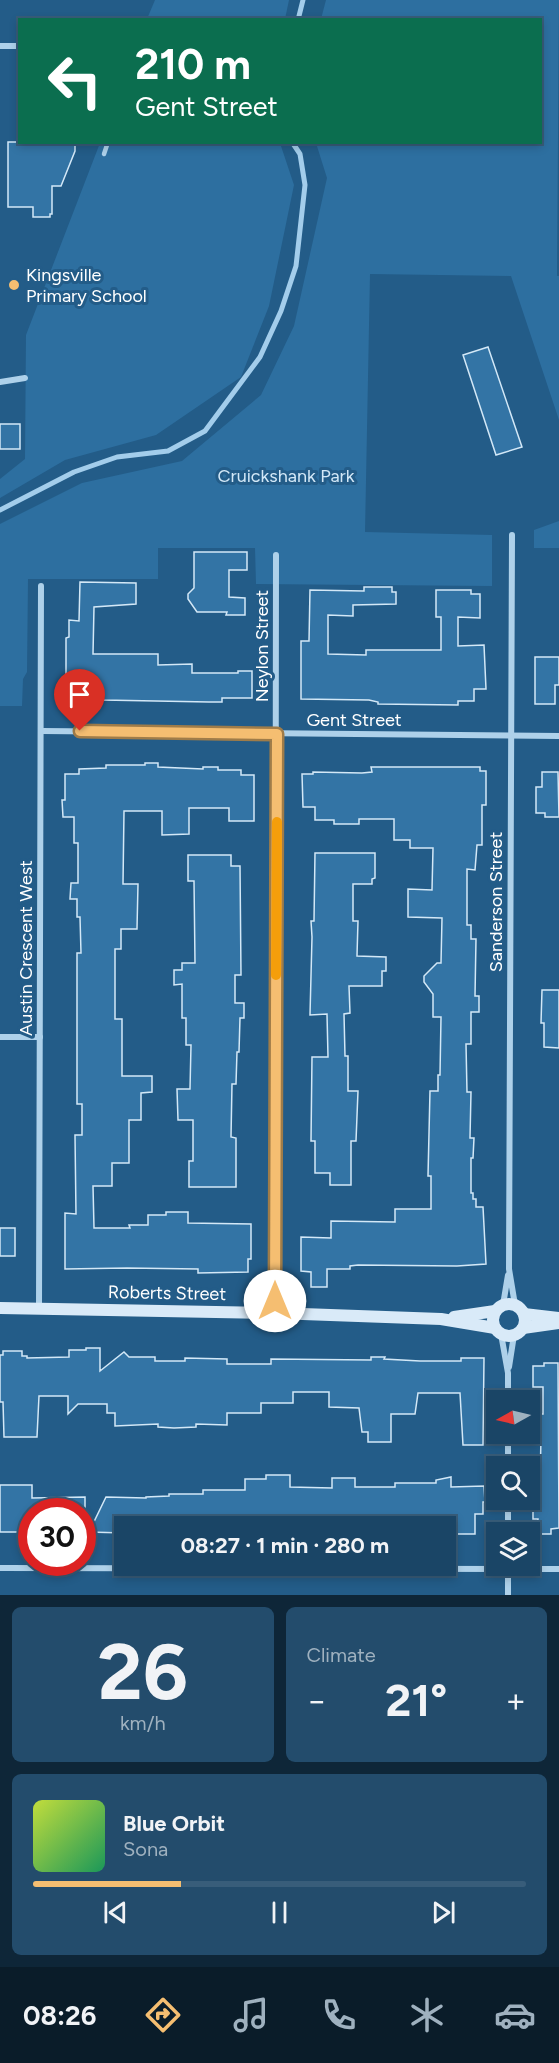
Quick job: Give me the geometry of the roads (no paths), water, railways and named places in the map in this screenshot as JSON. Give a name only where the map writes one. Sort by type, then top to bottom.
[{"type":"street","points":[[0,46],[18,46]]},
{"type":"street","points":[[0,382],[25,378]]},
{"type":"street","name":"Sanderson Street","points":[[509,1309],[512,535]]},
{"type":"street","name":"Neylon Street","points":[[275,1313],[276,555]]},
{"type":"street","name":"Austin Crescent West","points":[[39,1309],[41,586]]},
{"type":"street","name":"Gent Street","points":[[42,731],[559,736]]},
{"type":"street","points":[[0,1037],[40,1037]]},
{"type":"street","name":"Sanderson Street","points":[[509,1309],[510,1269]]},
{"type":"street","name":"Roberts Street","points":[[0,1308],[275,1313],[441,1319],[498,1331],[519,1331]]},
{"type":"street","points":[[508,1373],[519,1331],[525,1323],[509,1309],[493,1320],[498,1331],[508,1373],[508,1390]]},
{"type":"street","name":"Roberts Street","points":[[441,1319],[509,1309],[559,1318]]},
{"type":"street","points":[[519,1331],[559,1323]]},
{"type":"street","points":[[0,1568],[486,1568]]},
{"type":"street","points":[[540,1569],[559,1569]]},
{"type":"street","points":[[508,1576],[508,1595]]},
{"type":"lane","points":[[104,154],[107,144]]},
{"type":"waterway","points":[[298,18],[303,0]]},
{"type":"waterway","points":[[0,510],[74,472],[117,457],[168,451],[205,431],[260,357],[281,311],[296,266],[305,185],[300,154],[293,144]]},
{"type":"place","name":"Kingsville Primary School","points":[[14,285]]},
{"type":"park label","name":"Cruickshank Park","points":[[286,476]]}]
